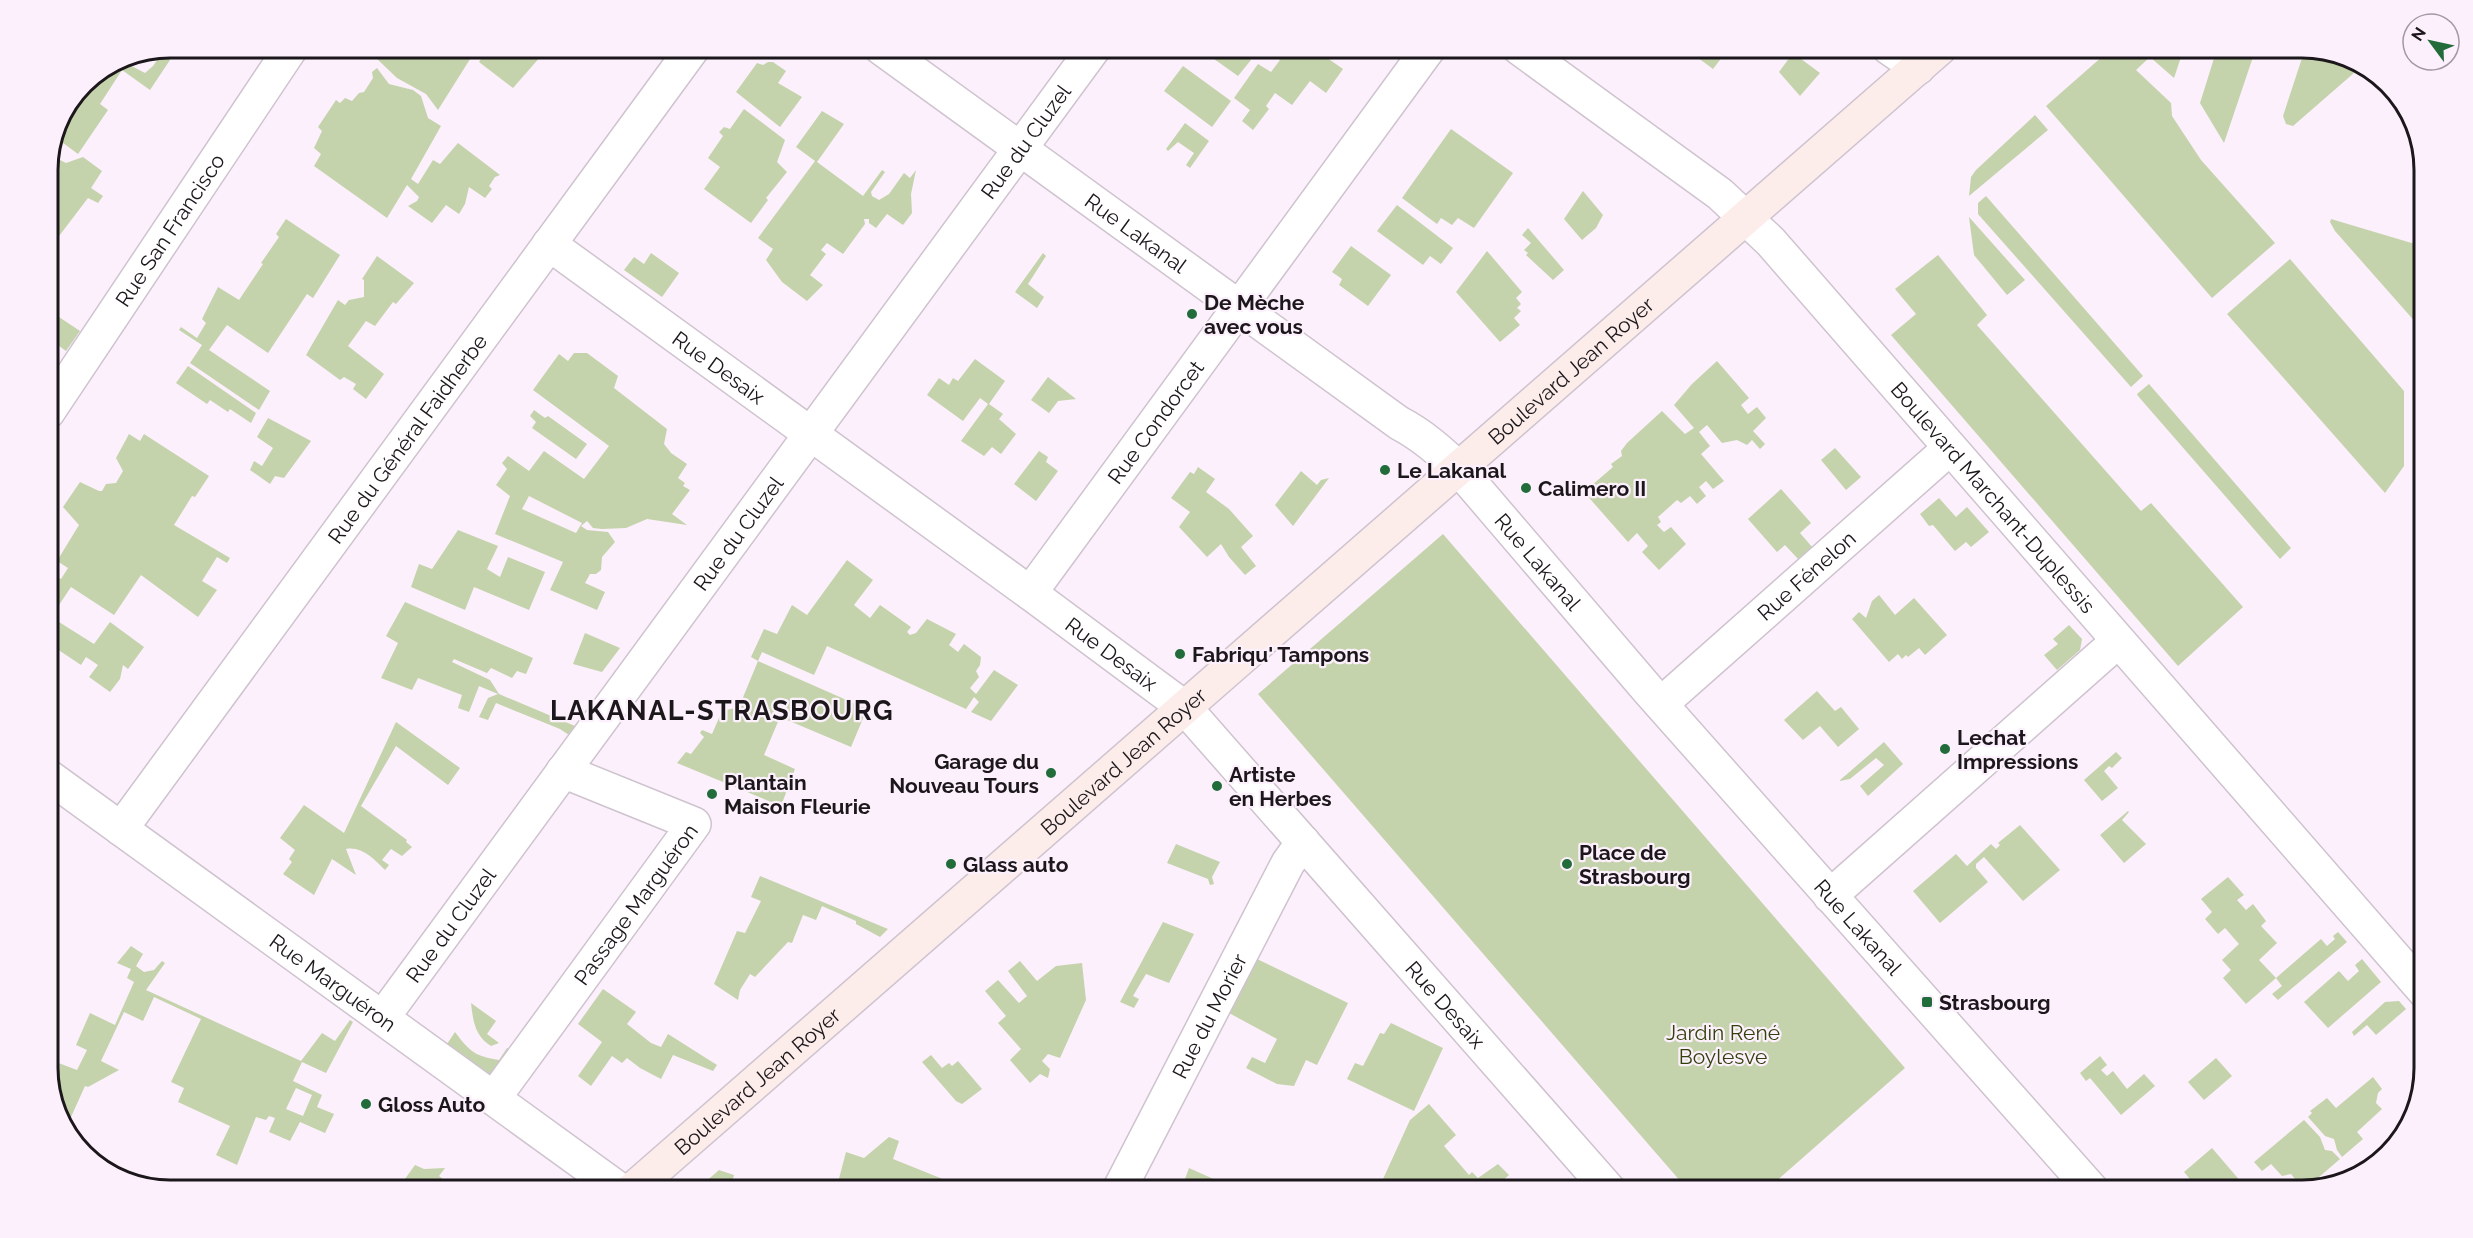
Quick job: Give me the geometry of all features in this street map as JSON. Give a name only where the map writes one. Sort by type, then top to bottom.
[{"type":"street","name":"Rue Condorcet","points":[[1030,593],[1422,58]]},
{"type":"street","name":"Boulevard Marchant-Duplessis","points":[[1532,58],[1720,194],[1771,242],[2414,980]]},
{"type":"street","name":"Boulevard Jean Royer","points":[[643,1180],[1929,58]]},
{"type":"street","name":"Rue San Francisco","points":[[59,396],[284,59]]},
{"type":"street","name":"Rue du Général Faidherbe","points":[[121,828],[685,59]]},
{"type":"street","name":"Rue Lakanal","points":[[896,59],[1239,308],[1426,440],[1459,469],[1661,704],[2083,1180]]},
{"type":"street","name":"Rue du Cluzel","points":[[383,1017],[1086,59]]},
{"type":"street","name":"Rue Desaix","points":[[549,244],[1185,708],[1600,1180]]},
{"type":"street","name":"Rue Fénelon","points":[[1661,704],[1950,448]]},
{"type":"street","points":[[1830,896],[2118,641]]},
{"type":"street","name":"Passage Marguéron","points":[[494,1098],[694,824],[563,771]]},
{"type":"street","name":"Rue Marguéron","points":[[59,784],[606,1180]]},
{"type":"street","name":"Rue du Morier","points":[[1124,1180],[1288,863],[1303,842]]},
{"type":"green space","points":[[1249,58],[1251,60],[1238,76],[1214,59]]},
{"type":"green space","points":[[1278,58],[1328,58],[1343,69],[1326,93],[1310,81],[1292,105],[1275,93],[1266,106],[1269,109],[1253,130],[1242,121],[1250,110],[1234,98],[1258,64],[1271,72],[1280,60]]},
{"type":"green space","points":[[1699,58],[1721,58],[1713,69]]},
{"type":"green space","points":[[1789,58],[1800,58],[1820,73],[1800,96],[1779,72]]},
{"type":"green space","points":[[2101,58],[2149,58],[2136,70],[2171,103],[2172,116],[2201,160],[2275,243],[2212,298],[2046,106]]},
{"type":"green space","points":[[2151,58],[2181,58],[2174,78]]},
{"type":"green space","points":[[2214,58],[2253,58],[2224,143],[2200,103]]},
{"type":"green space","points":[[2302,58],[2338,64],[2355,72],[2293,126],[2286,124],[2283,116]]},
{"type":"green space","points":[[171,59],[150,90],[122,70],[131,66],[145,73],[157,60]]},
{"type":"green space","points":[[377,59],[470,59],[438,110],[426,94],[397,78]]},
{"type":"green space","points":[[481,59],[539,59],[513,88],[479,62]]},
{"type":"green space","points":[[773,62],[786,71],[778,83],[802,97],[780,127],[736,92],[757,63],[763,65]]},
{"type":"green space","points":[[1183,66],[1231,101],[1212,127],[1164,91]]},
{"type":"green space","points":[[377,68],[389,84],[413,90],[421,96],[428,118],[441,126],[411,179],[418,184],[433,160],[440,164],[458,143],[500,175],[495,177],[489,186],[492,189],[485,198],[469,187],[465,204],[459,214],[446,205],[432,223],[408,206],[417,201],[419,197],[407,185],[387,218],[314,166],[321,154],[314,148],[322,131],[318,127],[336,100],[340,103],[345,98],[352,101],[359,93],[364,92],[373,78],[372,72]]},
{"type":"green space","points":[[122,70],[100,104],[108,110],[78,154],[62,142],[70,121],[91,91]]},
{"type":"green space","points":[[744,109],[785,140],[777,162],[787,172],[766,198],[768,200],[751,223],[704,189],[720,167],[708,158],[723,136],[719,132],[724,127],[730,129]]},
{"type":"green space","points":[[822,111],[844,124],[817,162],[863,196],[882,170],[885,172],[871,192],[872,196],[879,200],[889,194],[904,173],[910,178],[916,170],[911,194],[912,213],[903,225],[887,214],[876,228],[869,223],[869,219],[864,219],[865,224],[843,254],[827,243],[821,250],[826,254],[810,275],[823,285],[807,301],[782,282],[766,260],[773,249],[758,238],[815,161],[796,147]]},
{"type":"green space","points":[[2035,115],[2048,130],[1969,196],[1971,177],[1976,170]]},
{"type":"green space","points":[[1185,123],[1209,141],[1190,168],[1186,165],[1194,153],[1178,142],[1168,151],[1166,149]]},
{"type":"green space","points":[[1451,129],[1513,173],[1474,228],[1458,218],[1452,225],[1441,218],[1437,224],[1402,198]]},
{"type":"green space","points":[[83,157],[102,171],[91,188],[103,196],[98,203],[88,198],[59,236],[59,160],[66,163]]},
{"type":"green space","points":[[1583,191],[1603,215],[1596,228],[1582,240],[1564,219]]},
{"type":"green space","points":[[1986,196],[2143,376],[2131,387],[1978,214],[1978,203]]},
{"type":"green space","points":[[1397,205],[1453,248],[1441,264],[1430,256],[1423,265],[1377,231]]},
{"type":"green space","points":[[1969,217],[2025,280],[2007,295],[1974,255]]},
{"type":"green space","points":[[286,219],[340,255],[313,298],[307,294],[268,353],[227,325],[209,350],[270,391],[259,410],[190,363],[202,345],[179,330],[181,327],[197,338],[206,323],[202,319],[218,287],[239,300],[279,237],[276,234]]},
{"type":"green space","points":[[2331,219],[2414,244],[2414,321],[2335,231],[2330,222]]},
{"type":"green space","points":[[1528,228],[1564,270],[1553,280],[1526,255],[1528,253],[1524,250],[1531,243],[1522,235]]},
{"type":"green space","points":[[1351,246],[1391,275],[1368,306],[1339,285],[1342,279],[1332,272]]},
{"type":"green space","points":[[1487,251],[1522,292],[1516,298],[1521,304],[1517,308],[1521,311],[1514,318],[1520,325],[1500,342],[1456,292]]},
{"type":"green space","points":[[651,253],[679,273],[662,297],[624,270],[634,257],[644,264]]},
{"type":"green space","points":[[1043,253],[1046,256],[1028,284],[1044,297],[1037,308],[1015,292]]},
{"type":"green space","points":[[1938,255],[1987,315],[1977,325],[2141,511],[2151,503],[2243,607],[2178,666],[1891,335],[1916,314],[1895,289]]},
{"type":"green space","points":[[377,256],[414,283],[396,304],[393,302],[375,326],[366,321],[348,346],[384,374],[366,399],[353,389],[356,384],[344,377],[340,380],[306,355],[338,300],[345,305],[349,300],[364,297],[364,280],[362,279]]},
{"type":"green space","points":[[2290,259],[2404,391],[2404,466],[2385,493],[2227,314]]},
{"type":"green space","points":[[59,317],[80,331],[66,351],[59,346]]},
{"type":"green space","points":[[574,353],[587,353],[618,376],[614,388],[667,429],[664,444],[671,453],[687,464],[678,478],[685,483],[683,486],[690,490],[672,514],[687,525],[647,519],[626,528],[593,528],[587,521],[581,526],[587,530],[608,532],[615,542],[602,557],[601,570],[596,574],[590,574],[585,583],[605,592],[597,610],[550,590],[563,562],[495,534],[510,496],[496,485],[507,469],[502,463],[508,456],[529,471],[544,451],[584,479],[609,446],[533,390],[559,354],[568,361]],"holes":[[[529,496],[582,523],[576,533],[522,509]]]},
{"type":"green space","points":[[975,359],[1005,381],[989,404],[1003,414],[999,419],[1016,434],[1001,454],[992,447],[984,456],[961,441],[988,404],[980,398],[963,421],[927,395],[939,378],[949,385],[953,378],[958,381]]},
{"type":"green space","points":[[1717,361],[1749,398],[1741,405],[1748,414],[1757,407],[1766,418],[1753,431],[1765,444],[1760,449],[1752,440],[1747,445],[1737,440],[1722,443],[1707,425],[1699,432],[1710,446],[1701,454],[1724,481],[1713,489],[1706,481],[1699,487],[1706,496],[1697,504],[1690,496],[1681,503],[1677,500],[1658,517],[1661,522],[1657,525],[1664,532],[1671,527],[1686,544],[1659,570],[1642,552],[1648,546],[1637,533],[1628,542],[1584,492],[1613,467],[1611,464],[1622,456],[1621,451],[1627,443],[1662,411],[1685,434],[1694,428],[1674,405],[1692,384]]},
{"type":"green space","points":[[188,366],[256,413],[251,423],[230,409],[228,412],[210,400],[207,404],[176,383]]},
{"type":"green space","points":[[1048,377],[1076,399],[1058,401],[1049,413],[1031,400]]},
{"type":"green space","points":[[2149,384],[2291,548],[2280,559],[2138,396],[2137,394]]},
{"type":"green space","points":[[534,410],[545,418],[548,416],[587,444],[576,459],[532,428],[536,422],[530,416]]},
{"type":"green space","points":[[268,418],[311,441],[284,478],[275,476],[270,484],[250,470],[254,461],[262,466],[273,448],[257,437]]},
{"type":"green space","points":[[129,434],[140,441],[144,434],[209,476],[195,497],[192,496],[174,525],[230,558],[227,563],[217,557],[202,581],[217,590],[198,617],[141,575],[114,615],[71,587],[59,605],[59,578],[61,579],[68,568],[59,562],[59,558],[79,525],[63,507],[80,482],[99,491],[102,491],[106,484],[116,483],[123,471],[116,458]]},
{"type":"green space","points":[[1835,448],[1861,477],[1846,490],[1821,460]]},
{"type":"green space","points":[[1039,451],[1048,457],[1046,462],[1058,471],[1036,501],[1014,484]]},
{"type":"green space","points":[[1198,467],[1215,479],[1206,492],[1229,509],[1253,536],[1241,547],[1256,566],[1245,575],[1221,544],[1207,557],[1179,527],[1190,512],[1171,498],[1190,472],[1194,474]]},
{"type":"green space","points":[[1301,471],[1317,485],[1321,480],[1329,478],[1293,526],[1275,505]]},
{"type":"green space","points":[[1781,489],[1811,523],[1800,533],[1813,548],[1799,560],[1785,545],[1777,552],[1748,519]]},
{"type":"green space","points":[[1939,498],[1956,517],[1967,507],[1989,532],[1971,547],[1966,542],[1955,551],[1933,525],[1929,526],[1920,514]]},
{"type":"green space","points":[[458,530],[498,546],[487,569],[500,577],[508,557],[545,572],[529,610],[474,587],[465,610],[411,587],[419,564],[432,569]]},
{"type":"green space","name":"Jardin René Boylesve","points":[[1443,534],[1905,1068],[1777,1180],[1679,1180],[1258,694]]},
{"type":"green space","points":[[847,560],[873,580],[854,605],[870,618],[880,605],[911,627],[907,632],[910,635],[916,633],[927,619],[956,634],[949,645],[958,652],[964,644],[981,657],[976,671],[979,677],[970,688],[976,694],[994,670],[1018,685],[991,721],[971,712],[979,702],[974,697],[966,709],[827,646],[814,675],[762,652],[758,661],[751,657],[764,629],[777,634],[792,605],[807,615]]},
{"type":"green space","points":[[1879,595],[1895,615],[1914,598],[1947,635],[1925,655],[1919,648],[1908,657],[1906,655],[1902,659],[1898,654],[1889,662],[1852,619],[1859,612],[1866,618],[1872,601]]},
{"type":"green space","points":[[405,602],[533,658],[526,674],[517,671],[512,678],[491,668],[487,673],[454,659],[452,662],[490,680],[499,694],[575,726],[569,735],[560,729],[496,703],[488,720],[479,717],[488,698],[498,694],[479,686],[469,712],[458,708],[462,695],[418,678],[412,690],[381,678],[398,643],[386,636]]},
{"type":"green space","points":[[59,622],[94,644],[110,622],[144,647],[128,669],[123,665],[120,679],[110,692],[89,677],[98,665],[86,657],[81,665],[59,650]]},
{"type":"green space","points":[[2069,625],[2082,639],[2080,650],[2057,670],[2044,655],[2058,644],[2053,639]]},
{"type":"green space","points":[[585,633],[620,648],[602,672],[573,664]]},
{"type":"green space","points":[[758,661],[867,709],[851,747],[780,717],[764,755],[795,769],[781,806],[677,763],[686,752],[691,754],[704,737],[700,733],[702,730],[712,734],[722,711],[739,707]]},
{"type":"green space","points":[[1817,691],[1835,711],[1841,707],[1859,729],[1838,747],[1820,726],[1803,740],[1784,720]]},
{"type":"green space","points":[[396,722],[460,768],[448,785],[396,746],[361,806],[407,840],[406,842],[412,847],[402,856],[391,849],[382,860],[389,865],[385,870],[362,851],[346,849],[356,875],[332,859],[314,895],[283,874],[292,862],[289,859],[295,850],[280,838],[304,805],[344,833]]},
{"type":"green space","points":[[1884,742],[1903,764],[1868,796],[1860,786],[1884,765],[1876,758],[1850,779],[1839,781]]},
{"type":"green space","points":[[2116,752],[2122,758],[2112,768],[2109,766],[2104,771],[2118,788],[2102,801],[2084,780]]},
{"type":"green space","points":[[2128,811],[2122,820],[2146,844],[2124,863],[2100,835]]},
{"type":"green space","points":[[2020,825],[2060,870],[2023,901],[1984,857],[1976,864],[1976,868],[1988,882],[1940,923],[1913,891],[1956,854],[1967,866],[1991,844],[1996,849],[2000,845],[1998,843]]},
{"type":"green space","points":[[1176,844],[1220,862],[1212,877],[1214,884],[1210,885],[1208,879],[1167,863]]},
{"type":"green space","points":[[760,876],[888,929],[880,937],[856,924],[856,921],[822,906],[816,920],[803,915],[792,943],[788,942],[755,977],[750,974],[740,990],[738,1000],[714,984],[737,931],[745,933],[761,901],[751,897]]},
{"type":"green space","points":[[2228,877],[2244,895],[2237,900],[2246,910],[2253,904],[2266,921],[2261,926],[2277,943],[2259,960],[2276,978],[2246,1004],[2223,978],[2231,970],[2222,960],[2239,944],[2225,928],[2218,934],[2205,919],[2212,912],[2201,899]]},
{"type":"green space","points":[[1163,922],[1194,934],[1169,983],[1146,974],[1133,996],[1139,999],[1134,1008],[1120,1002]]},
{"type":"green space","points":[[2338,932],[2347,942],[2278,1000],[2272,994],[2282,986],[2276,978],[2321,939],[2327,946],[2335,939],[2333,936]]},
{"type":"green space","points":[[131,946],[143,954],[136,966],[144,972],[154,970],[162,961],[165,963],[146,990],[301,1061],[322,1033],[335,1041],[350,1020],[353,1022],[326,1073],[302,1062],[293,1081],[322,1095],[317,1107],[334,1114],[325,1133],[300,1122],[290,1141],[269,1132],[275,1118],[269,1116],[266,1120],[256,1117],[237,1165],[216,1155],[230,1126],[178,1102],[184,1088],[171,1082],[201,1019],[154,997],[143,1021],[124,1012],[101,1061],[119,1070],[88,1087],[85,1086],[71,1118],[61,1089],[59,1063],[77,1070],[87,1050],[76,1045],[90,1013],[115,1025],[134,982],[127,978],[131,969],[117,963]],"holes":[[[296,1088],[312,1095],[303,1116],[286,1109]]]},
{"type":"green space","points":[[1257,959],[1348,1003],[1317,1065],[1306,1060],[1294,1086],[1277,1084],[1246,1068],[1252,1057],[1265,1063],[1277,1039],[1229,1013]]},
{"type":"green space","points":[[2362,959],[2381,982],[2328,1028],[2304,1002],[2339,971],[2348,981],[2359,971],[2355,965]]},
{"type":"green space","points":[[1020,961],[1037,981],[1056,966],[1082,963],[1086,1000],[1060,1058],[1048,1054],[1042,1061],[1050,1069],[1048,1078],[1040,1074],[1030,1083],[1010,1060],[1021,1049],[998,1023],[1006,1016],[985,991],[998,980],[1019,1003],[1027,996],[1008,971]]},
{"type":"green space","points":[[603,989],[636,1012],[627,1024],[651,1043],[661,1047],[668,1034],[717,1065],[713,1071],[673,1055],[661,1079],[627,1058],[622,1063],[612,1056],[591,1086],[578,1076],[602,1042],[578,1024]]},
{"type":"green space","points":[[2399,1001],[2406,1009],[2376,1035],[2367,1025],[2354,1036],[2352,1032],[2385,1002]]},
{"type":"green space","points":[[471,1003],[496,1021],[487,1034],[499,1043],[491,1046],[481,1038],[474,1022]]},
{"type":"green space","points":[[1391,1023],[1443,1048],[1414,1111],[1347,1079],[1355,1063],[1363,1066],[1380,1033],[1384,1034]]},
{"type":"green space","points":[[455,1032],[469,1049],[484,1057],[499,1060],[507,1048],[511,1051],[492,1077],[447,1044]]},
{"type":"green space","points":[[931,1055],[942,1068],[949,1063],[952,1066],[958,1061],[982,1089],[962,1104],[956,1101],[922,1062]]},
{"type":"green space","points":[[2100,1056],[2107,1065],[2101,1070],[2107,1076],[2113,1071],[2127,1089],[2144,1074],[2155,1086],[2121,1115],[2090,1078],[2086,1081],[2080,1073]]},
{"type":"green space","points":[[2216,1058],[2232,1076],[2204,1100],[2188,1082]]},
{"type":"green space","points":[[2373,1077],[2382,1089],[2378,1093],[2376,1103],[2382,1109],[2357,1132],[2363,1139],[2342,1157],[2334,1139],[2325,1136],[2308,1117],[2312,1113],[2310,1111],[2327,1098],[2336,1108]]},
{"type":"green space","points":[[1429,1104],[1456,1135],[1444,1146],[1469,1175],[1472,1172],[1478,1178],[1498,1164],[1509,1175],[1503,1180],[1383,1180],[1410,1120]]},
{"type":"green space","points":[[2304,1120],[2320,1137],[2325,1150],[2332,1151],[2340,1159],[2317,1179],[2302,1180],[2296,1180],[2291,1174],[2282,1176],[2271,1164],[2262,1171],[2254,1162]]},
{"type":"green space","points":[[889,1137],[899,1141],[893,1159],[945,1180],[839,1180],[846,1152],[864,1158]]},
{"type":"green space","points":[[2212,1148],[2239,1180],[2191,1180],[2184,1172]]},
{"type":"green space","points":[[415,1165],[424,1169],[445,1168],[439,1176],[442,1180],[404,1180]]},
{"type":"green space","points":[[1189,1168],[1216,1180],[1185,1180]]},
{"type":"green space","points":[[719,1170],[734,1175],[733,1180],[708,1180]]},
{"type":"place","name":"De Mèche avec vous","points":[[1192,314]]},
{"type":"place","name":"Le Lakanal","points":[[1385,470]]},
{"type":"place","name":"Calimero II","points":[[1526,488]]},
{"type":"place","name":"Fabriqu' Tampons","points":[[1180,654]]},
{"type":"place","name":"Lechat Impressions","points":[[1945,749]]},
{"type":"place","name":"Garage du Nouveau Tours","points":[[1051,773]]},
{"type":"place","name":"Artiste en Herbes","points":[[1217,786]]},
{"type":"place","name":"Plantain Maison Fleurie","points":[[712,794]]},
{"type":"place","name":"Glass auto","points":[[951,864]]},
{"type":"place","name":"Place de Strasbourg","points":[[1567,864]]},
{"type":"place","name":"Strasbourg","points":[[1927,1002]]},
{"type":"place","name":"Gloss Auto","points":[[366,1104]]},
{"type":"district","name":"LAKANAL-STRASBOURG","points":[[722,710]]}]
